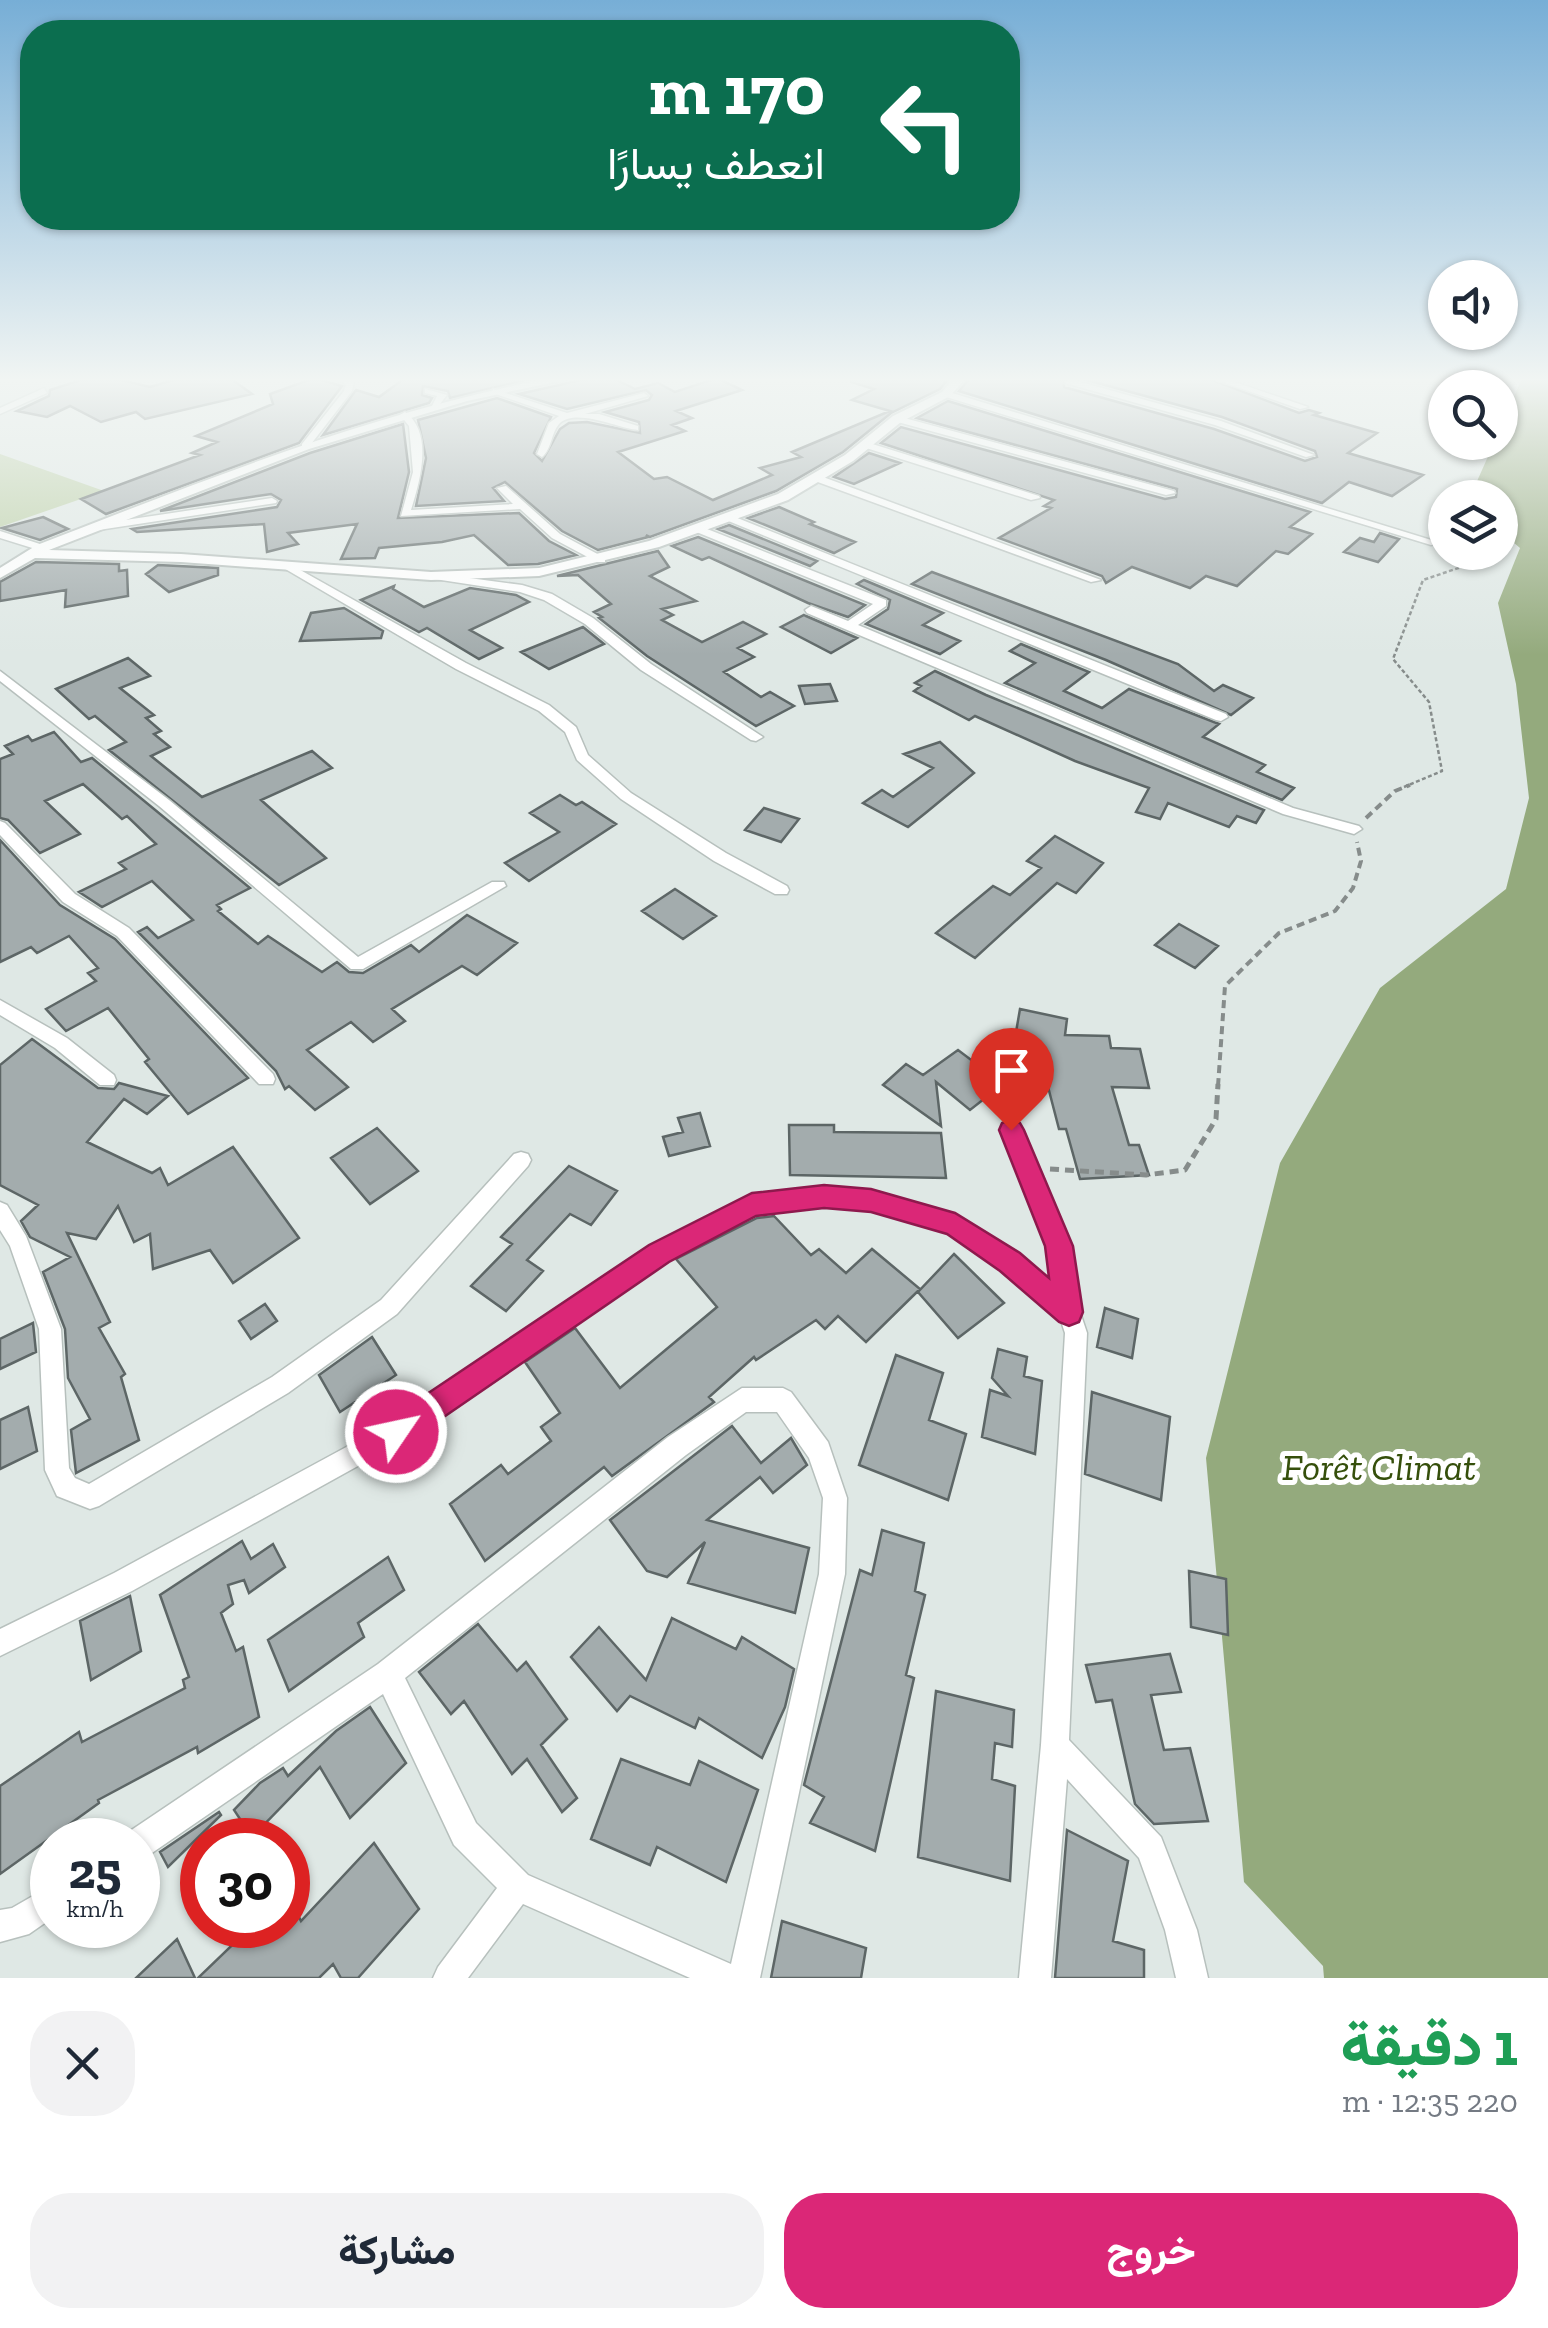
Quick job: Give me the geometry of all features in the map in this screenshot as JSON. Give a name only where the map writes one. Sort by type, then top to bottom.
[{"type":"street","points":[[0,574],[37,551],[245,470]]},
{"type":"street","points":[[418,470],[405,514],[523,506]]},
{"type":"street","points":[[431,576],[540,572],[602,560],[730,518],[830,470]]},
{"type":"street","points":[[947,470],[1035,498]]},
{"type":"street","points":[[1086,470],[1170,493]]},
{"type":"street","points":[[1200,470],[1428,541]]},
{"type":"street","points":[[1212,474],[1218,470]]},
{"type":"street","points":[[819,478],[1095,580]]},
{"type":"street","points":[[502,488],[556,536],[602,560]]},
{"type":"street","points":[[92,528],[272,501]]},
{"type":"street","points":[[730,518],[1221,717]]},
{"type":"street","points":[[698,528],[882,603],[851,626]]},
{"type":"street","points":[[0,534],[37,551],[286,564],[522,588],[548,597],[589,621],[646,668],[756,737]]},
{"type":"street","points":[[286,564],[461,666],[544,708],[571,730],[582,757],[626,796],[720,857],[781,890]]},
{"type":"street","points":[[811,610],[1050,714],[1288,811],[1354,830]]},
{"type":"street","points":[[0,675],[164,802],[357,965],[498,886]]},
{"type":"street","points":[[0,826],[69,898],[123,932],[266,1079]]},
{"type":"street","points":[[0,1007],[61,1043],[107,1080]]},
{"type":"street","points":[[1011,1130],[1059,1246],[1076,1333],[1054,1744],[1034,1978]]},
{"type":"street","points":[[0,1211],[19,1243],[50,1329],[57,1470],[66,1487],[90,1497],[280,1384],[389,1308],[521,1160]]},
{"type":"street","points":[[0,1644],[123,1582],[396,1432],[659,1253],[752,1205],[824,1196],[871,1200],[955,1224],[1010,1262],[1069,1312]]},
{"type":"street","points":[[160,1829],[388,1674],[676,1446],[742,1400],[782,1400],[819,1450],[834,1498],[832,1574],[744,1978]]},
{"type":"street","points":[[388,1674],[465,1834],[517,1886],[728,1978]]},
{"type":"street","points":[[1054,1744],[1150,1848],[1181,1930],[1192,1978]]},
{"type":"street","points":[[448,1976],[517,1886]]},
{"type":"street","points":[[0,1926],[30,1914]]},
{"type":"path","points":[[1048,1169],[1146,1175],[1185,1170],[1216,1119],[1224,986],[1279,933],[1335,911],[1353,888],[1361,861],[1354,830],[1395,791],[1442,771],[1428,702],[1392,659],[1424,580],[1453,570]]},
{"type":"green space","points":[[0,470],[46,470],[104,491],[0,527]]},
{"type":"green space","name":"Forêt Climat","points":[[1482,470],[1548,470],[1548,1978],[1324,1978],[1323,1966],[1244,1882],[1206,1458],[1280,1163],[1380,988],[1506,889],[1529,798],[1516,684],[1498,603],[1511,570],[1518,570],[1518,480],[1478,480]]},
{"type":"building","points":[[159,470],[225,470],[106,514],[81,499]]},
{"type":"building","points":[[265,470],[409,470],[398,518],[519,513],[549,541],[576,555],[538,564],[508,565],[474,535],[379,548],[375,558],[341,559],[357,524],[288,533],[298,544],[267,552],[264,524],[137,532],[132,529],[277,507],[281,500],[271,494],[160,511]]},
{"type":"building","points":[[423,470],[642,470],[654,479],[667,477],[713,500],[772,475],[764,470],[812,470],[776,491],[650,537],[598,550],[562,531],[505,482],[493,488],[504,501],[416,506]]},
{"type":"building","points":[[844,470],[884,470],[854,484],[834,477]]},
{"type":"building","points":[[964,470],[1060,470],[1165,499],[1176,497],[1177,489],[1109,470],[1174,470],[1310,512],[1290,527],[1312,534],[1288,554],[1276,551],[1237,586],[1206,576],[1190,588],[1132,567],[1106,583],[1102,576],[999,538],[1051,508],[1044,506],[1054,500]]},
{"type":"building","points":[[1216,470],[1407,470],[1423,475],[1392,496],[1349,482],[1322,503]]},
{"type":"building","points":[[779,507],[855,542],[834,553],[748,518]]},
{"type":"building","points":[[43,517],[68,529],[40,540],[2,528]]},
{"type":"building","points":[[729,525],[817,561],[810,566],[718,529]]},
{"type":"building","points":[[1380,533],[1399,539],[1378,562],[1344,552],[1360,538],[1374,542]]},
{"type":"building","points":[[698,537],[865,605],[848,617],[709,557],[702,560],[672,546]]},
{"type":"building","points":[[658,551],[669,567],[650,576],[696,601],[662,609],[673,615],[662,620],[702,642],[743,622],[766,634],[738,648],[754,657],[724,672],[761,697],[770,692],[794,706],[756,726],[647,656],[599,618],[602,617],[594,612],[611,604],[578,575],[557,576]]},
{"type":"building","points":[[36,562],[119,564],[119,571],[127,570],[128,596],[65,607],[66,590],[0,601],[0,582]]},
{"type":"building","points":[[158,565],[218,568],[218,575],[169,592],[146,574]]},
{"type":"building","points":[[932,572],[1178,664],[1214,691],[1223,685],[1253,698],[1231,715],[1106,660],[912,584]]},
{"type":"building","points":[[864,580],[943,613],[923,625],[960,641],[940,654],[866,624],[888,609],[890,600],[857,584]]},
{"type":"building","points":[[394,586],[393,589],[424,607],[470,588],[516,595],[529,602],[470,630],[502,648],[479,659],[427,628],[419,632],[361,600]]},
{"type":"building","points":[[344,608],[383,631],[381,638],[300,641],[311,613]]},
{"type":"building","points":[[804,615],[857,638],[831,653],[781,627]]},
{"type":"building","points":[[583,627],[604,644],[549,669],[521,652]]},
{"type":"building","points":[[1021,644],[1089,672],[1064,691],[1102,708],[1129,689],[1219,724],[1203,737],[1265,765],[1257,772],[1294,788],[1282,800],[1005,683],[1035,663],[1010,651]]},
{"type":"building","points":[[128,658],[150,676],[120,688],[154,715],[146,718],[161,731],[154,734],[170,747],[151,756],[202,797],[312,751],[332,768],[261,800],[326,858],[279,885],[109,750],[126,742],[95,716],[89,719],[56,689]]},
{"type":"building","points":[[935,671],[1264,810],[1256,823],[1237,816],[1229,827],[1168,803],[1160,819],[1136,812],[1149,788],[1075,761],[975,716],[969,720],[914,691],[921,686],[915,683]]},
{"type":"building","points":[[830,684],[837,701],[805,704],[799,686]]},
{"type":"building","points":[[54,732],[81,762],[92,758],[250,888],[217,905],[221,909],[218,911],[258,944],[268,936],[322,972],[337,962],[349,972],[363,973],[411,945],[419,952],[467,915],[517,943],[477,975],[462,966],[392,1009],[405,1021],[373,1042],[351,1022],[307,1050],[348,1087],[315,1110],[289,1086],[285,1089],[276,1071],[138,932],[147,927],[158,938],[193,920],[152,881],[102,907],[79,892],[126,869],[119,863],[156,844],[127,816],[122,819],[83,784],[45,801],[80,834],[40,853],[8,820],[0,818],[0,759],[13,754],[5,746],[28,736],[32,741]]},
{"type":"building","points":[[940,742],[974,773],[908,827],[863,803],[882,790],[893,797],[933,768],[904,754]]},
{"type":"building","points":[[560,795],[576,805],[582,802],[616,824],[529,881],[505,863],[559,832],[530,813]]},
{"type":"building","points":[[764,808],[799,819],[781,842],[745,830]]},
{"type":"building","points":[[1055,836],[1103,863],[1076,893],[1057,883],[975,958],[936,933],[993,886],[1010,895],[1041,868],[1027,861]]},
{"type":"building","points":[[0,840],[60,905],[115,939],[248,1078],[188,1114],[108,1008],[66,1031],[46,1009],[96,981],[88,973],[98,968],[69,936],[37,953],[31,947],[0,962]]},
{"type":"building","points":[[675,889],[716,916],[683,939],[642,911]]},
{"type":"building","points":[[1179,924],[1218,946],[1195,968],[1155,945]]},
{"type":"building","points":[[1020,1009],[1067,1019],[1065,1035],[1109,1036],[1111,1048],[1140,1049],[1149,1088],[1112,1087],[1129,1145],[1139,1145],[1149,1175],[1080,1179],[1066,1129],[1059,1129],[1046,1079],[1003,1084],[987,1041],[1015,1038]]},
{"type":"building","points":[[32,1039],[98,1088],[114,1089],[119,1083],[168,1096],[147,1114],[124,1099],[87,1142],[152,1173],[160,1168],[168,1185],[233,1147],[299,1238],[233,1283],[210,1250],[153,1269],[150,1234],[134,1242],[118,1206],[96,1239],[67,1233],[110,1322],[99,1328],[125,1374],[121,1377],[139,1440],[76,1473],[71,1430],[90,1419],[68,1378],[65,1329],[43,1272],[70,1257],[30,1237],[21,1221],[38,1205],[0,1185],[0,1065]]},
{"type":"building","points":[[958,1050],[1003,1084],[970,1110],[936,1082],[941,1126],[883,1085],[906,1064],[923,1075]]},
{"type":"building","points":[[700,1113],[710,1146],[669,1156],[663,1137],[683,1132],[678,1118]]},
{"type":"building","points":[[789,1125],[834,1125],[834,1132],[941,1133],[946,1178],[790,1175]]},
{"type":"building","points":[[377,1128],[418,1171],[370,1204],[331,1158]]},
{"type":"building","points":[[569,1166],[617,1191],[591,1225],[570,1214],[527,1260],[543,1271],[506,1311],[471,1286],[512,1244],[501,1237]]},
{"type":"building","points":[[774,1216],[811,1255],[819,1249],[846,1273],[872,1249],[920,1289],[866,1342],[838,1316],[825,1329],[816,1320],[756,1360],[754,1357],[709,1397],[714,1402],[612,1476],[604,1467],[485,1561],[450,1504],[501,1465],[508,1474],[551,1441],[541,1427],[560,1413],[525,1362],[575,1328],[620,1388],[717,1307],[676,1259],[757,1218]]},
{"type":"building","points":[[954,1254],[1004,1303],[958,1338],[918,1292]]},
{"type":"building","points":[[265,1304],[277,1321],[251,1339],[239,1321]]},
{"type":"building","points":[[1105,1308],[1138,1319],[1132,1358],[1097,1347]]},
{"type":"building","points":[[33,1323],[36,1352],[0,1369],[0,1339]]},
{"type":"building","points":[[372,1337],[396,1375],[340,1412],[319,1375]]},
{"type":"building","points":[[998,1349],[1027,1357],[1024,1376],[1042,1381],[1035,1454],[982,1437],[990,1390],[1008,1396],[992,1378]]},
{"type":"building","points":[[896,1355],[943,1373],[929,1420],[966,1434],[948,1500],[859,1465]]},
{"type":"building","points":[[1092,1392],[1170,1417],[1161,1500],[1085,1474]]},
{"type":"building","points":[[28,1407],[37,1451],[0,1469],[0,1420]]},
{"type":"building","points":[[732,1426],[761,1463],[791,1438],[807,1465],[773,1493],[760,1477],[707,1520],[809,1548],[795,1613],[688,1583],[705,1542],[667,1577],[647,1571],[610,1520]]},
{"type":"building","points":[[882,1530],[924,1543],[915,1591],[925,1595],[906,1675],[914,1678],[875,1851],[810,1823],[824,1797],[804,1785],[860,1570],[872,1575]]},
{"type":"building","points":[[242,1541],[251,1559],[273,1544],[285,1567],[249,1593],[244,1580],[228,1585],[233,1604],[221,1613],[236,1651],[243,1647],[259,1717],[198,1753],[197,1747],[98,1800],[78,1818],[30,1818],[30,1852],[0,1874],[0,1786],[79,1732],[82,1742],[185,1688],[183,1680],[189,1677],[160,1595]]},
{"type":"building","points":[[388,1557],[404,1590],[358,1623],[364,1637],[289,1691],[268,1640]]},
{"type":"building","points":[[1189,1571],[1226,1579],[1228,1635],[1191,1627]]},
{"type":"building","points":[[130,1596],[141,1651],[91,1680],[80,1621]]},
{"type":"building","points":[[672,1618],[736,1649],[742,1637],[794,1669],[785,1707],[762,1758],[699,1718],[695,1728],[630,1696],[617,1711],[571,1657],[599,1627],[646,1680]]},
{"type":"building","points":[[478,1624],[517,1671],[526,1662],[567,1719],[541,1745],[577,1798],[562,1812],[527,1759],[512,1774],[464,1701],[451,1714],[419,1672]]},
{"type":"building","points":[[1170,1654],[1181,1692],[1151,1695],[1164,1750],[1190,1748],[1208,1821],[1154,1824],[1135,1804],[1112,1700],[1096,1702],[1086,1665]]},
{"type":"building","points":[[936,1691],[1014,1710],[1012,1747],[995,1743],[992,1779],[1015,1786],[1010,1881],[918,1857]]},
{"type":"building","points":[[370,1707],[406,1763],[350,1818],[320,1767],[270,1818],[239,1818],[234,1810],[260,1783],[283,1768],[288,1776],[336,1731]]},
{"type":"building","points":[[621,1759],[690,1785],[699,1761],[758,1790],[726,1882],[657,1847],[650,1865],[591,1839]]},
{"type":"building","points":[[1067,1830],[1128,1861],[1113,1941],[1144,1950],[1144,1978],[1055,1978]]},
{"type":"building","points":[[180,1838],[180,1855],[168,1867],[160,1852]]},
{"type":"building","points":[[374,1843],[419,1909],[358,1978],[341,1978],[333,1964],[319,1978],[198,1978],[229,1948],[310,1948],[310,1911]]},
{"type":"building","points":[[782,1921],[866,1948],[861,1978],[771,1978]]},
{"type":"building","points":[[177,1939],[195,1978],[136,1978]]},
{"type":"route","points":[[396,1432],[659,1253],[752,1205],[824,1196],[871,1200],[955,1224],[1010,1262],[1069,1312],[1059,1246],[1011,1130]]}]
